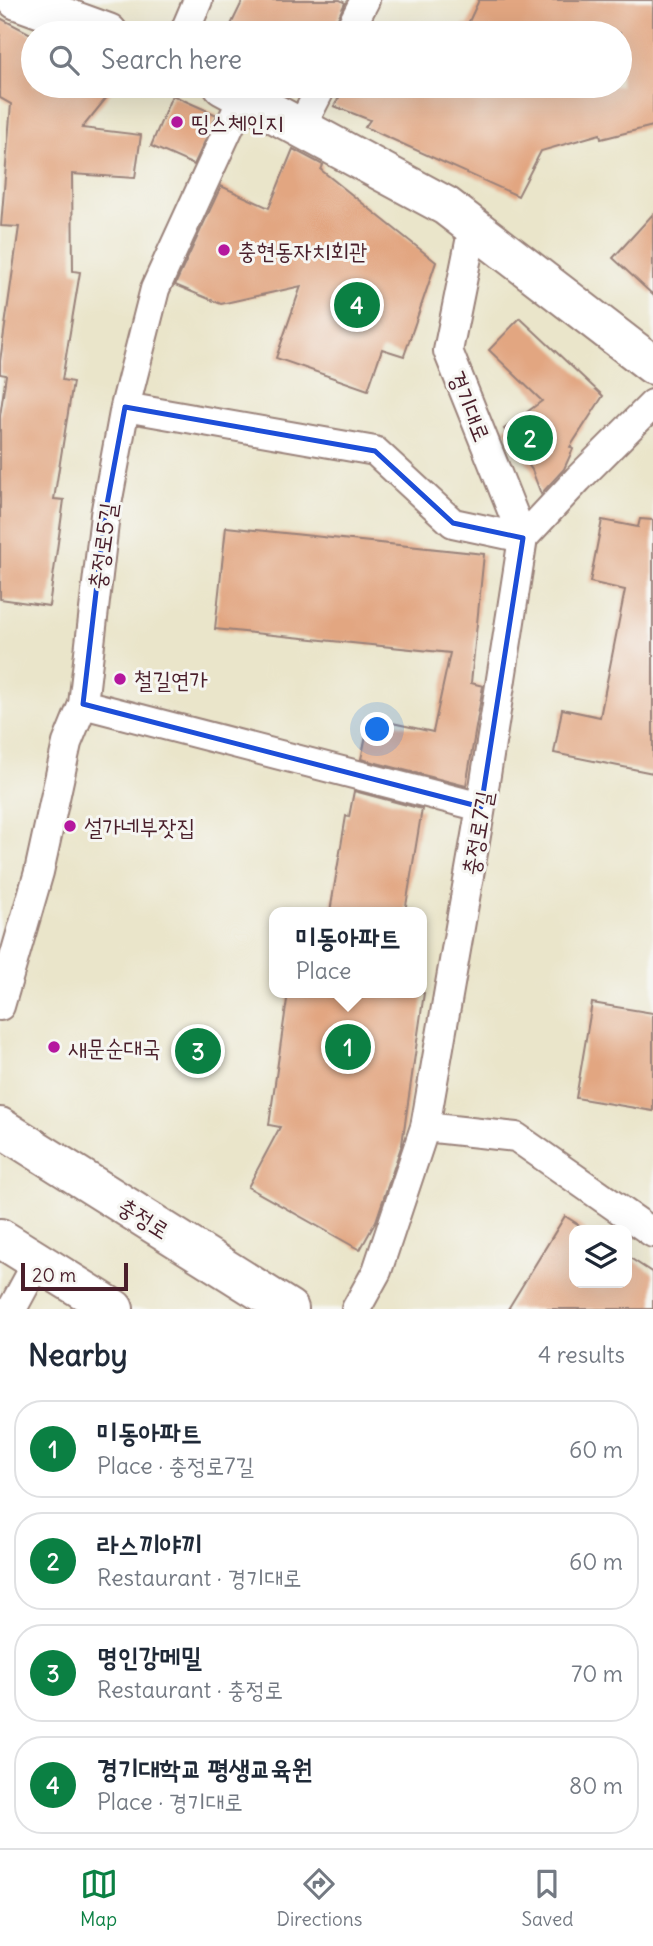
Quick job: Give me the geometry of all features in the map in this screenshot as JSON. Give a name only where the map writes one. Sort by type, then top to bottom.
[{"type":"main road","points":[[17,0],[75,21]]},
{"type":"main road","points":[[244,98],[446,206],[653,365]]},
{"type":"main road","name":"충정로","points":[[0,1127],[289,1309]]},
{"type":"main road","points":[[0,1238],[114,1309]]},
{"type":"street","points":[[189,21],[198,0]]},
{"type":"street","points":[[354,21],[365,0]]},
{"type":"street","name":"충정로5길","points":[[0,1006],[39,872],[67,743],[83,704],[105,515],[125,407],[155,289],[231,98]]},
{"type":"street","points":[[300,129],[316,98]]},
{"type":"street","name":"경기대로","points":[[473,228],[448,351],[523,538]]},
{"type":"street","points":[[125,407],[375,451],[453,523],[523,538],[653,404]]},
{"type":"street","name":"충정로7길","points":[[356,1309],[377,1271],[425,1127],[481,807],[523,538]]},
{"type":"street","points":[[83,704],[481,807]]},
{"type":"street","points":[[425,1127],[516,1136],[653,1233]]},
{"type":"street","points":[[12,1309],[38,1262]]},
{"type":"highlighted area","points":[[125,407],[375,451],[453,523],[523,538],[481,807],[83,704],[105,515]]},
{"type":"building","points":[[243,0],[340,0],[345,3],[337,21],[233,21]]},
{"type":"building","points":[[479,0],[653,0],[653,126],[601,139],[600,134],[541,151],[518,196],[365,127],[370,120],[334,106],[339,98],[632,98],[632,21],[469,21]]},
{"type":"building","points":[[0,18],[21,29],[21,98],[106,98],[82,128],[141,135],[135,178],[72,174],[73,271],[80,272],[62,380],[73,382],[54,499],[64,500],[49,606],[0,599],[0,416],[6,375],[0,374],[0,361],[19,227],[1,226],[11,104],[0,98]]},
{"type":"building","points":[[171,98],[179,98],[217,115],[194,165],[151,146]]},
{"type":"building","points":[[293,149],[323,165],[321,170],[436,262],[404,356],[382,349],[368,390],[276,358],[301,286],[221,304],[175,285],[221,186],[269,208]]},
{"type":"building","points":[[653,214],[653,295],[613,258]]},
{"type":"building","points":[[520,318],[603,396],[570,447],[573,449],[564,469],[541,494],[532,470],[504,429],[542,401],[489,350]]},
{"type":"building","points":[[640,519],[653,520],[653,773],[554,753],[562,709],[600,717],[625,590],[590,582],[602,520],[638,527]]},
{"type":"building","points":[[226,527],[484,554],[471,683],[483,686],[466,786],[361,759],[370,718],[433,732],[450,653],[215,629]]},
{"type":"building","points":[[354,791],[422,809],[406,907],[331,907],[346,816],[349,817]]},
{"type":"building","points":[[287,998],[423,998],[402,1144],[376,1221],[360,1250],[248,1187],[280,1127],[269,1125]]},
{"type":"building","points":[[592,1003],[653,1013],[653,1111],[576,1098]]},
{"type":"building","points":[[565,1216],[579,1225],[569,1225],[569,1288],[632,1288],[632,1259],[653,1273],[653,1309],[508,1309]]},
{"type":"place","name":"띵스체인지","points":[[177,122]]},
{"type":"place","name":"충현동자치회관","points":[[224,250]]},
{"type":"place","name":"경기대학교 평생교육원","points":[[357,305]]},
{"type":"place","name":"라스끼야끼","points":[[530,438]]},
{"type":"place","name":"철길연가","points":[[120,679]]},
{"type":"place","name":"설가네부잣집","points":[[70,826]]},
{"type":"place","name":"새문순대국","points":[[54,1047]]},
{"type":"place","name":"미동아파트","points":[[348,1047]]},
{"type":"place","name":"명인강메밀","points":[[198,1051]]}]
